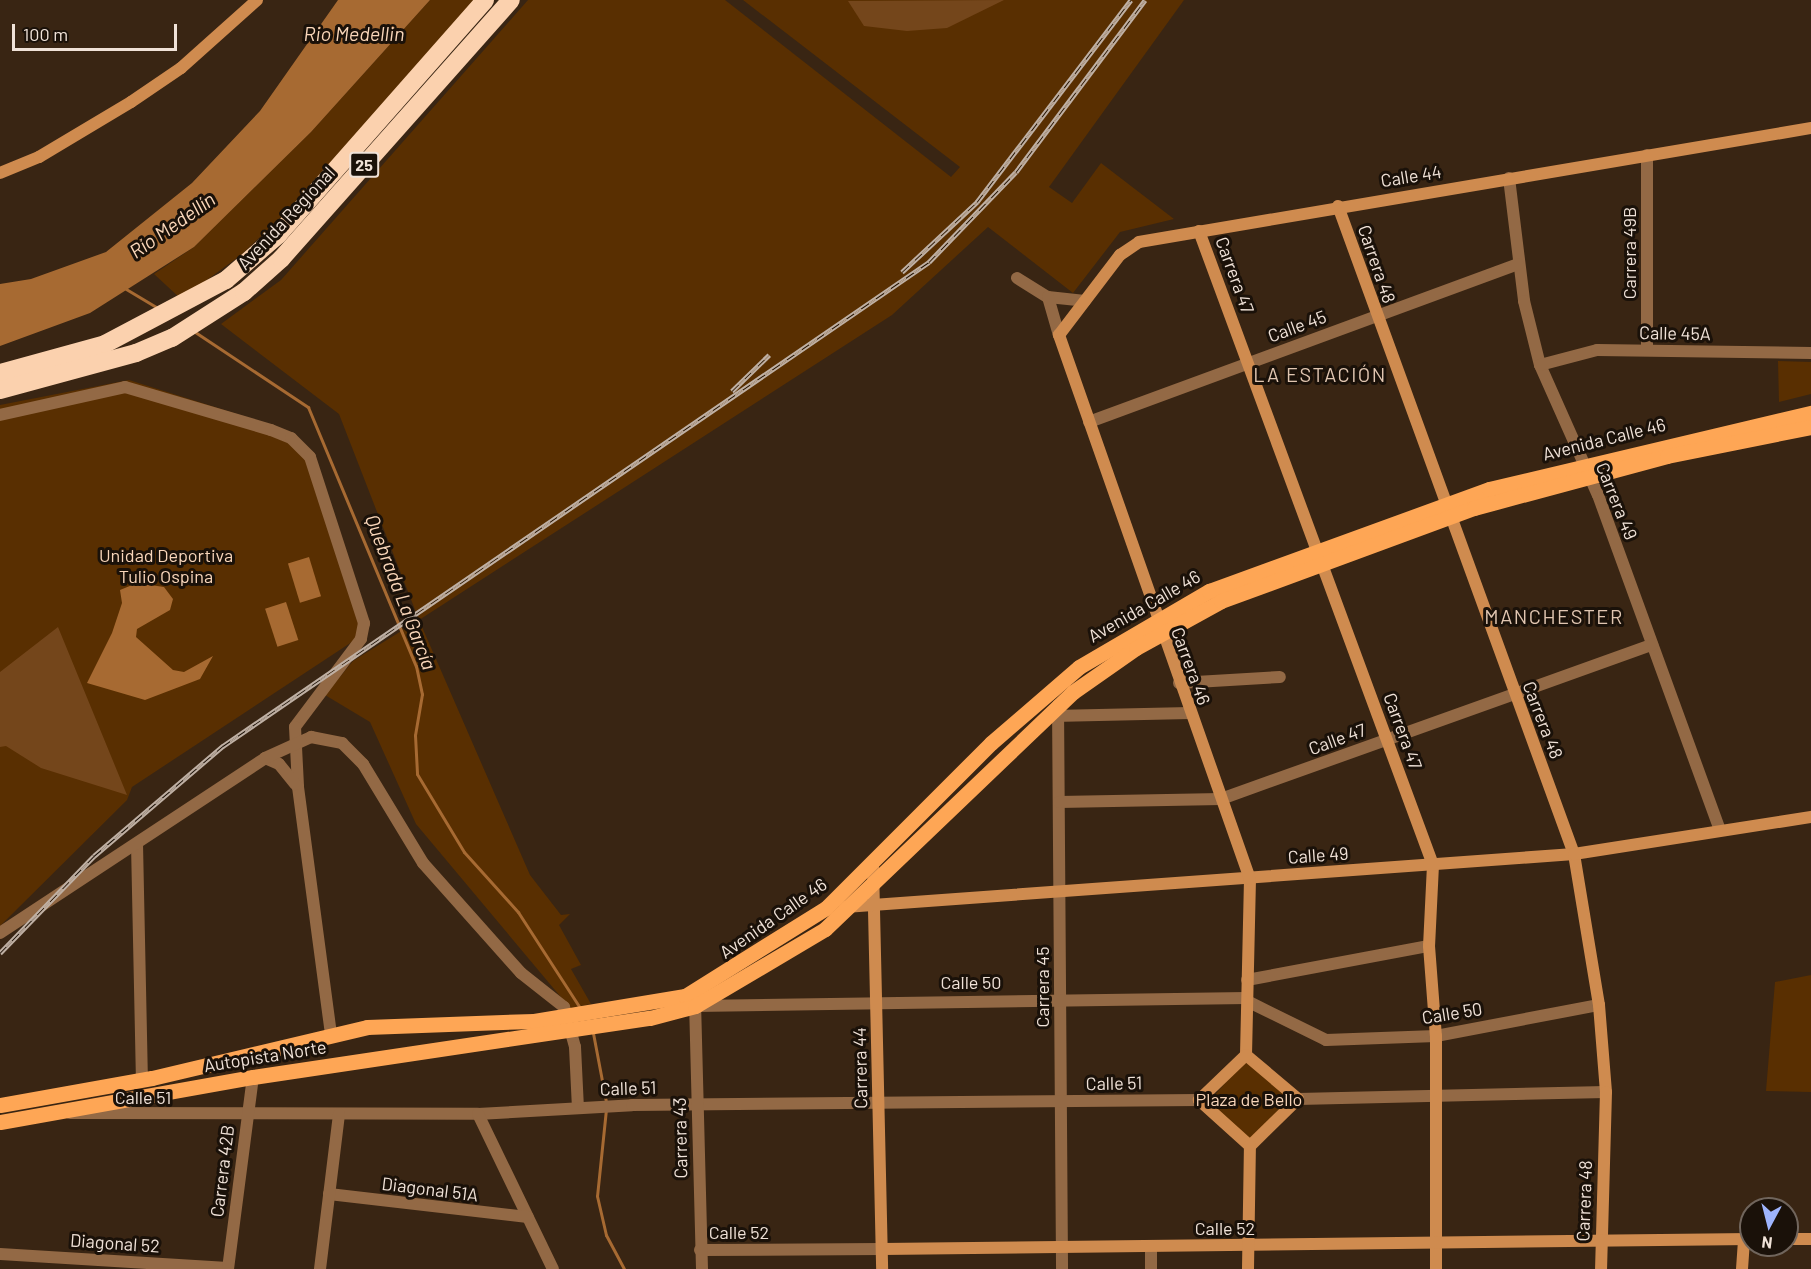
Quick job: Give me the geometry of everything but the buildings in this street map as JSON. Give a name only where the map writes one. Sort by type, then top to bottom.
[{"type":"highway","name":"Avenida Regional","points":[[0,373],[75,354],[136,330],[226,280],[278,235],[485,0]]},
{"type":"highway","name":"Avenida Regional","points":[[0,390],[116,361],[172,338],[206,318],[280,259],[511,0]]},
{"type":"main road","name":"Avenida Calle 46","points":[[600,1020],[695,1006],[800,947],[874,887],[1054,712],[1161,634],[1221,601],[1319,557],[1445,510],[1586,470],[1811,413]]},
{"type":"main road","name":"Avenida Calle 46","points":[[1586,470],[1811,427]]},
{"type":"main road","name":"Avenida Calle 46","points":[[600,1020],[695,991],[826,908],[873,866],[1020,716],[1104,649],[1224,583],[1319,557]]},
{"type":"main road","points":[[536,1028],[600,1020]]},
{"type":"main road","name":"Autopista Norte","points":[[0,1105],[142,1080],[331,1034],[407,1024],[536,1028]]},
{"type":"main road","name":"Autopista Norte","points":[[0,1122],[536,1028]]},
{"type":"street","points":[[0,173],[39,157],[131,102],[181,68],[257,0]]},
{"type":"street","name":"Calle 44","points":[[1059,335],[1132,245],[1338,206],[1811,128]]},
{"type":"street","name":"Carrera 49B","points":[[1647,155],[1647,350]]},
{"type":"street","name":"Carrera 49","points":[[1509,178],[1518,264],[1540,365],[1586,470],[1720,831]]},
{"type":"street","name":"Carrera 48","points":[[1338,206],[1445,510],[1574,854],[1599,1005],[1606,1092],[1601,1269]]},
{"type":"street","name":"Carrera 47","points":[[1199,231],[1433,865],[1429,946],[1436,1036],[1436,1269]]},
{"type":"street","name":"Calle 45","points":[[1089,422],[1518,264]]},
{"type":"street","points":[[1017,278],[1048,297],[1085,301]]},
{"type":"street","name":"Carrera 46","points":[[1048,297],[1155,620],[1250,879],[1246,1055]]},
{"type":"street","name":"Calle 45A","points":[[1540,365],[1584,351],[1811,352]]},
{"type":"street","points":[[0,415],[125,387],[271,430],[304,450],[364,623],[361,639],[297,720],[294,744],[331,1034]]},
{"type":"street","name":"Calle 47","points":[[1059,802],[1221,799],[1652,645]]},
{"type":"street","points":[[1179,683],[1280,677]]},
{"type":"street","points":[[1054,712],[1190,713]]},
{"type":"street","name":"Carrera 45","points":[[1054,712],[1059,802],[1062,1269]]},
{"type":"street","points":[[0,933],[265,758],[294,744],[325,738],[356,755],[423,863],[521,973],[564,1007],[575,1047],[578,1108]]},
{"type":"street","points":[[265,758],[287,771],[298,787]]},
{"type":"street","name":"Calle 49","points":[[826,908],[1574,854],[1811,817]]},
{"type":"street","points":[[137,844],[142,1080]]},
{"type":"street","name":"Carrera 44","points":[[873,866],[882,1269]]},
{"type":"street","points":[[1247,980],[1429,946]]},
{"type":"street","name":"Calle 50","points":[[695,1006],[876,1000],[1247,1000],[1326,1040],[1436,1036],[1599,1005]]},
{"type":"street","name":"Carrera 43","points":[[695,1006],[702,1269]]},
{"type":"street","points":[[1250,1146],[1199,1100],[1246,1055],[1298,1099],[1606,1092]]},
{"type":"street","name":"Carrera 42B","points":[[228,1269],[253,1077]]},
{"type":"street","points":[[1248,1269],[1250,1146],[1298,1099]]},
{"type":"street","name":"Calle 51","points":[[57,1113],[478,1114],[632,1105],[1199,1100]]},
{"type":"street","points":[[320,1269],[339,1114]]},
{"type":"street","points":[[478,1114],[553,1269]]},
{"type":"street","name":"Diagonal 51A","points":[[329,1194],[528,1217]]},
{"type":"street","name":"Calle 52","points":[[700,1251],[1435,1244],[1601,1238],[1739,1239]]},
{"type":"street","points":[[1151,1246],[1151,1269]]},
{"type":"street","name":"Diagonal 52","points":[[0,1254],[228,1269]]},
{"type":"green space","points":[[430,0],[475,0],[302,197],[241,255],[181,299],[154,274],[194,247],[311,132]]},
{"type":"green space","points":[[528,0],[725,0],[951,177],[960,167],[743,0],[1184,0],[1049,187],[1072,203],[1101,163],[1174,219],[1120,232],[1073,293],[988,227],[892,315],[419,620],[339,414],[221,324],[281,280]]},
{"type":"green space","points":[[1778,361],[1811,362],[1811,394],[1779,402]]},
{"type":"green space","name":"Unidad Deportiva Tulio Ospina","points":[[129,380],[272,425],[310,457],[360,606],[361,636],[132,787],[127,800],[0,926],[0,405]]},
{"type":"green space","points":[[419,620],[530,875],[561,915],[570,914],[559,925],[581,965],[571,969],[591,1004],[570,1008],[416,824],[370,722],[325,695],[353,661]]},
{"type":"green space","points":[[1811,975],[1811,1092],[1766,1091],[1775,982]]},
{"type":"green space","name":"Plaza de Bello","points":[[1246,1059],[1292,1099],[1254,1143],[1208,1103]]},
{"type":"shaded area","points":[[1004,0],[947,28],[907,31],[864,26],[848,1]]},
{"type":"shaded area","points":[[58,627],[127,795],[41,768],[6,746],[0,747],[0,672]]},
{"type":"water","name":"Rio Medellin","points":[[338,0],[430,0],[311,132],[194,247],[90,313],[0,346],[0,284],[31,279],[106,252],[192,183],[260,111]]},
{"type":"water","points":[[309,557],[321,596],[300,603],[288,563]]},
{"type":"water","points":[[137,583],[164,587],[173,599],[170,610],[137,629],[136,637],[173,670],[184,672],[213,656],[200,679],[145,700],[87,683],[112,633],[122,603],[120,590]]},
{"type":"water","points":[[286,602],[298,640],[277,647],[265,609]]},
{"type":"waterway","name":"Quebrada La García","points":[[126,289],[159,309]]},
{"type":"waterway","name":"Quebrada La García","points":[[195,332],[308,407],[416,666],[422,694],[415,735],[417,774],[464,852],[518,912],[580,1008]]},
{"type":"waterway","name":"Quebrada La García","points":[[593,1033],[606,1102]]},
{"type":"waterway","name":"Quebrada La García","points":[[606,1109],[597,1196],[606,1235],[624,1269]]},
{"type":"railway","points":[[902,272],[977,202],[1131,0]]},
{"type":"railway","points":[[0,953],[94,856],[223,746],[929,262],[1016,172],[1145,0]]},
{"type":"railway","points":[[732,391],[769,355]]},
{"type":"district","name":"LA ESTACIÓN","points":[[1320,374]]},
{"type":"district","name":"MANCHESTER","points":[[1554,616]]},
{"type":"water label","name":"Río Medellín","points":[[172,225]]}]
